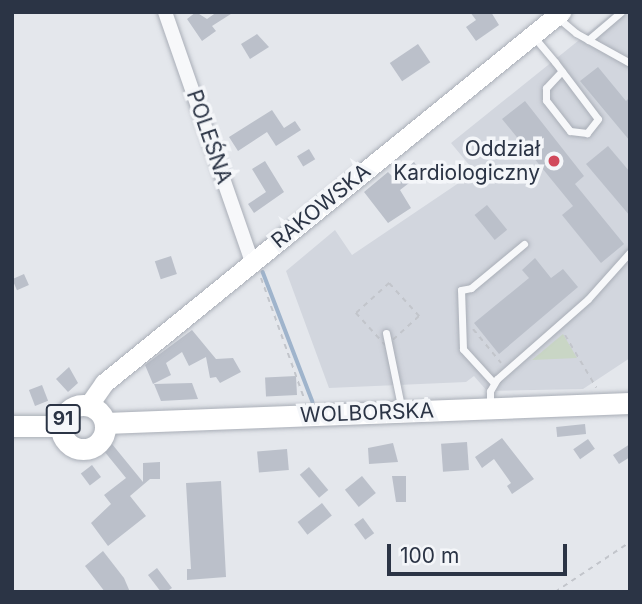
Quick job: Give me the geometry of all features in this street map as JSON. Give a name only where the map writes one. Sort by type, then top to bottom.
[{"type":"main road","name":"RAKOWSKA","points":[[88,406],[96,389],[559,13]]},
{"type":"main road","name":"WOLBORSKA","points":[[105,424],[630,403]]},
{"type":"main road","name":"91","points":[[88,406],[101,414],[105,424],[100,441],[84,449],[67,443],[61,426],[70,410],[88,406]]},
{"type":"main road","name":"91","points":[[12,426],[61,426]]},
{"type":"street","name":"POLEŚNA","points":[[165,12],[253,262]]},
{"type":"lane","points":[[588,40],[621,12]]},
{"type":"lane","points":[[559,13],[588,40],[630,62]]},
{"type":"lane","points":[[533,35],[562,71],[598,119],[587,133],[570,131],[545,100],[546,88],[562,71]]},
{"type":"lane","points":[[494,383],[463,349],[464,314],[461,290],[471,288],[524,244]]},
{"type":"lane","points":[[490,408],[494,383],[506,369],[558,326],[630,252]]},
{"type":"lane","points":[[386,333],[402,411]]},
{"type":"path","points":[[253,262],[302,384],[305,415]]},
{"type":"path","points":[[389,283],[419,316],[388,344],[356,313],[389,283]]},
{"type":"path","points":[[464,314],[506,369]]},
{"type":"path","points":[[558,326],[600,395]]},
{"type":"path","points":[[555,592],[630,542]]},
{"type":"shaded area","points":[[614,12],[630,12],[630,358],[583,389],[487,391],[474,376],[466,382],[329,388],[286,271],[335,230],[352,255],[475,172],[451,143]]},
{"type":"green space","points":[[563,334],[577,358],[532,360]]},
{"type":"building","points":[[196,12],[207,19],[217,12],[234,12],[212,26],[216,31],[202,41],[187,19]]},
{"type":"building","points":[[470,12],[491,12],[499,25],[476,41],[466,27],[476,20]]},
{"type":"building","points":[[257,34],[269,47],[250,59],[241,44]]},
{"type":"building","points":[[418,44],[430,62],[402,81],[390,63]]},
{"type":"building","points":[[598,67],[626,101],[630,97],[630,141],[580,81]]},
{"type":"building","points":[[525,101],[584,176],[575,184],[624,244],[601,263],[562,215],[573,206],[502,119]]},
{"type":"building","points":[[272,110],[284,128],[295,121],[301,130],[276,146],[267,132],[238,151],[229,137]]},
{"type":"building","points":[[608,146],[630,172],[630,216],[586,164]]},
{"type":"building","points":[[309,149],[315,159],[303,166],[297,156]]},
{"type":"building","points":[[265,161],[284,192],[254,213],[248,204],[266,192],[252,169]]},
{"type":"building","points":[[414,162],[422,173],[400,190],[411,208],[388,223],[364,192],[388,172],[393,177]]},
{"type":"building","points":[[487,205],[507,230],[495,240],[475,215]]},
{"type":"building","points":[[171,256],[177,274],[161,279],[155,261]]},
{"type":"building","points":[[535,258],[551,278],[563,269],[578,287],[499,354],[474,323],[529,278],[522,270]]},
{"type":"building","points":[[24,274],[29,285],[17,290],[12,279]]},
{"type":"building","points":[[192,330],[216,359],[233,358],[241,372],[220,383],[216,377],[210,378],[206,357],[189,366],[182,352],[166,363],[171,375],[153,384],[145,365]]},
{"type":"building","points":[[69,367],[78,383],[68,392],[56,379]]},
{"type":"building","points":[[296,376],[297,395],[266,397],[265,378]]},
{"type":"building","points":[[192,383],[198,399],[161,401],[154,384]]},
{"type":"building","points":[[42,385],[48,401],[35,406],[29,390]]},
{"type":"building","points":[[585,424],[586,434],[557,437],[556,427]]},
{"type":"building","points":[[502,438],[534,479],[512,494],[507,486],[511,483],[494,459],[482,468],[475,457]]},
{"type":"building","points":[[588,439],[595,449],[580,459],[573,449]]},
{"type":"building","points":[[467,442],[469,470],[443,472],[441,444]]},
{"type":"building","points":[[393,443],[398,462],[369,464],[368,448]]},
{"type":"building","points":[[112,444],[143,482],[143,463],[160,462],[160,479],[150,479],[130,496],[146,516],[108,546],[91,523],[111,504],[104,495],[126,478],[104,451]]},
{"type":"building","points":[[630,444],[630,457],[619,464],[613,455]]},
{"type":"building","points":[[287,449],[289,470],[259,473],[257,452]]},
{"type":"building","points":[[92,465],[101,477],[90,485],[81,473]]},
{"type":"building","points":[[309,467],[328,490],[319,498],[300,475]]},
{"type":"building","points":[[362,476],[376,493],[359,507],[345,490]]},
{"type":"building","points":[[392,476],[406,476],[406,502],[396,502]]},
{"type":"building","points":[[221,481],[226,577],[187,580],[187,569],[191,569],[186,483]]},
{"type":"building","points":[[322,503],[332,516],[307,535],[298,522]]},
{"type":"building","points":[[363,518],[374,533],[365,540],[354,524]]},
{"type":"building","points":[[103,551],[124,578],[130,592],[105,592],[85,566]]},
{"type":"building","points":[[157,568],[172,588],[166,592],[161,592],[148,575]]},
{"type":"waterway","points":[[263,272],[313,402]]},
{"type":"place","name":"Oddział Kardiologiczny","points":[[554,161]]}]
